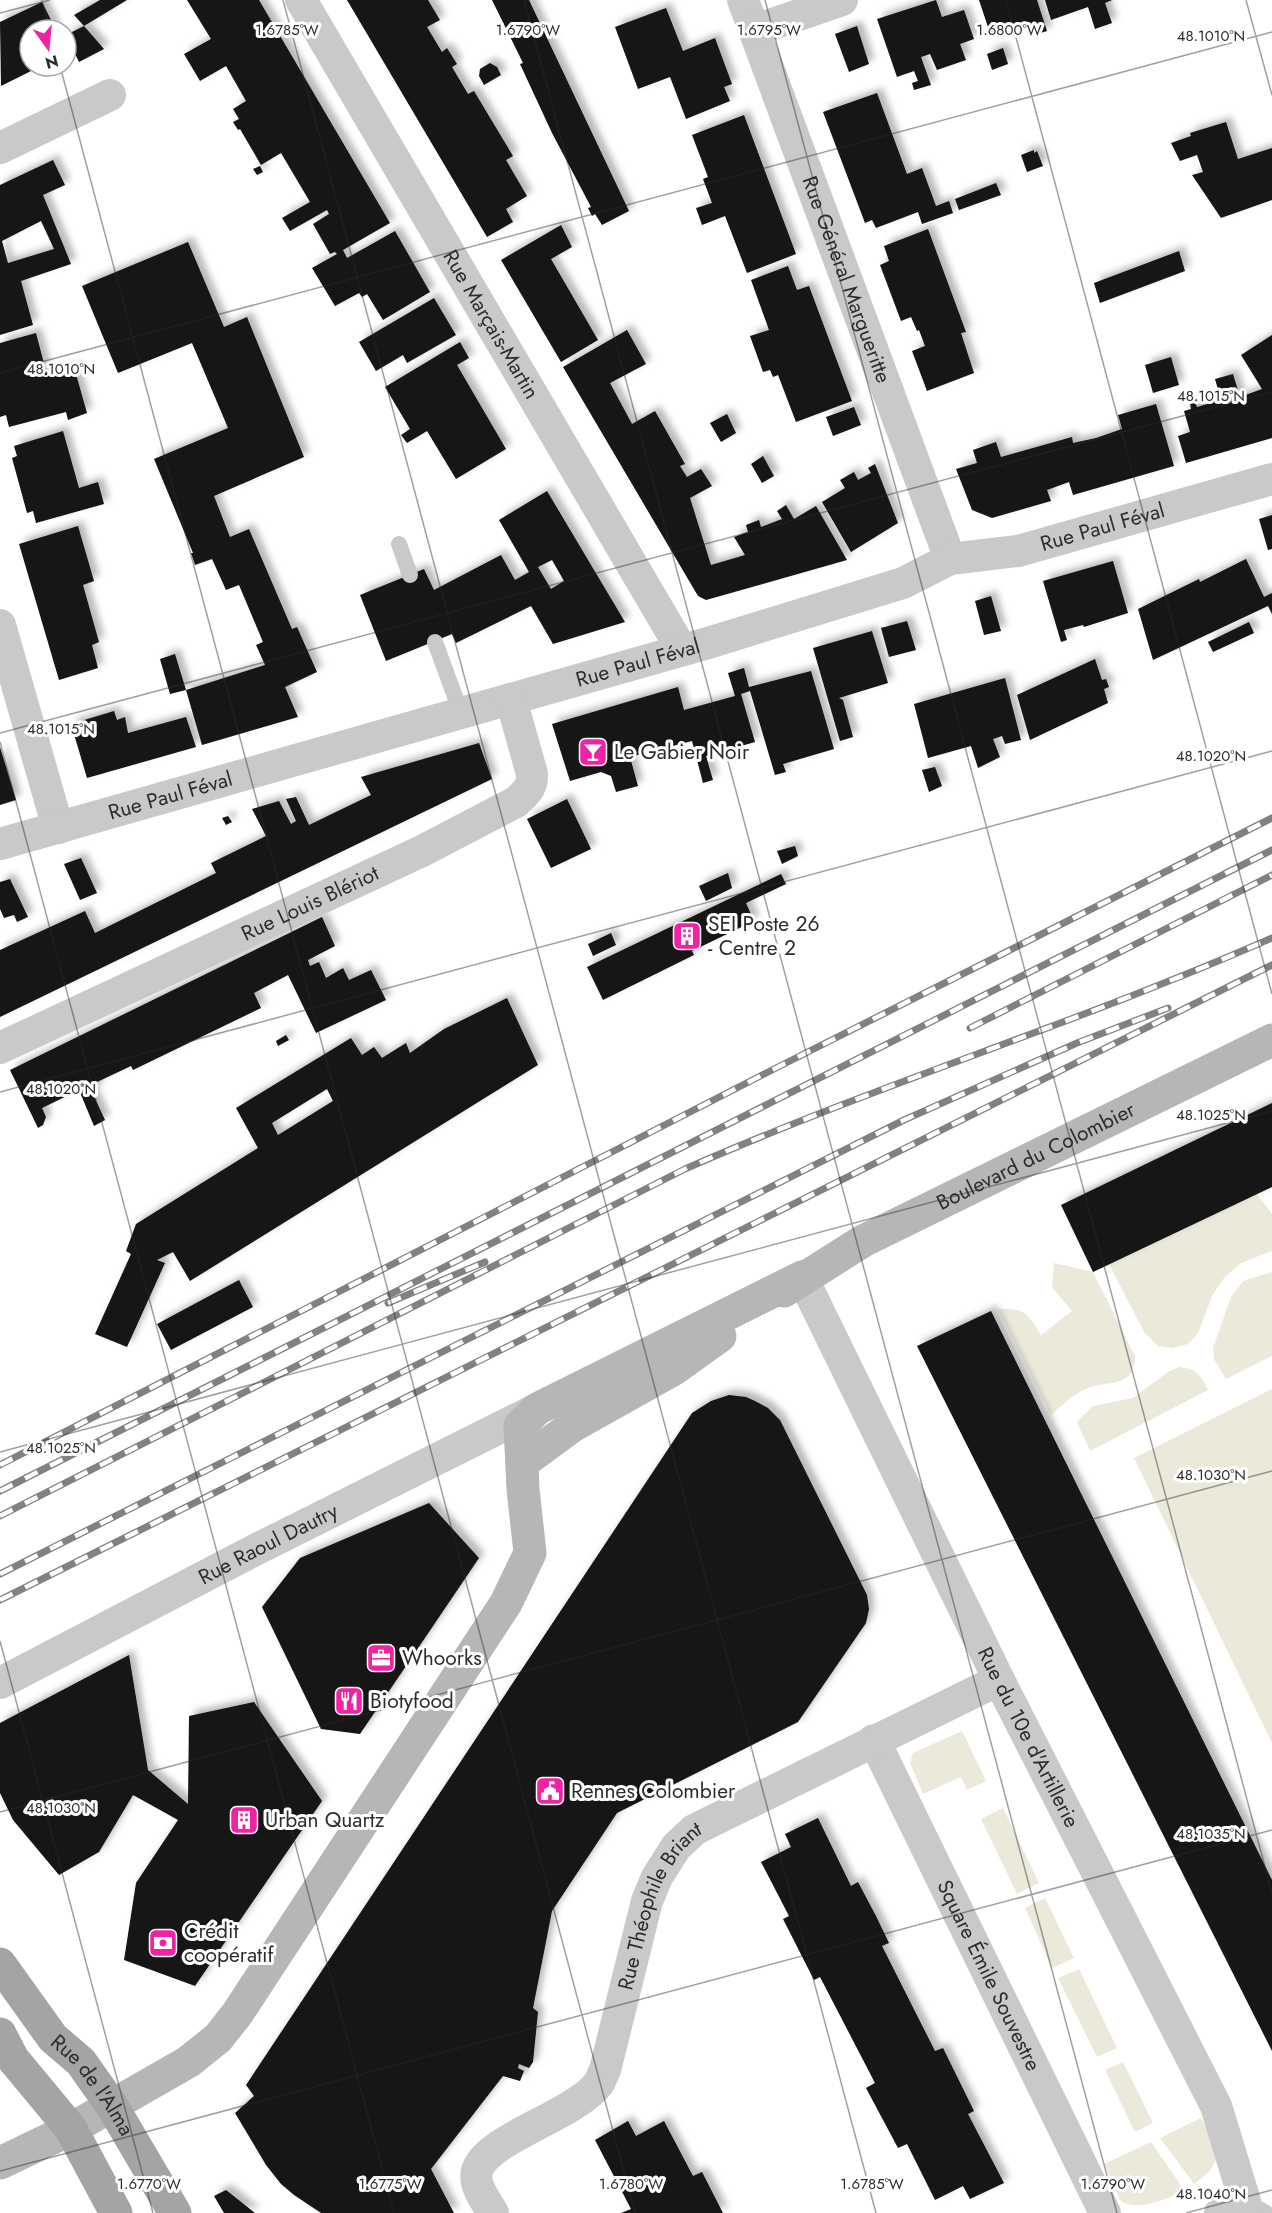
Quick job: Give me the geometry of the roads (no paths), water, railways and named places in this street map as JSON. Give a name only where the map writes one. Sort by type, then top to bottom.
[{"type":"main road","name":"Boulevard du Colombier","points":[[0,2163],[71,2129],[188,2062],[218,2038],[237,2014],[506,1603],[530,1553],[520,1426],[537,1409],[802,1277],[863,1241],[1272,1040]]},
{"type":"main road","name":"Boulevard du Colombier","points":[[522,1463],[574,1425],[674,1369],[802,1277]]},
{"type":"main road","name":"Rue de l'Alma","points":[[0,1964],[52,2038],[81,2062],[112,2106],[175,2213]]},
{"type":"main road","name":"Rue de l'Alma","points":[[0,2034],[13,2059],[71,2129],[116,2213]]},
{"type":"street","name":"Rue Marçais-Martin","points":[[301,0],[682,650]]},
{"type":"street","name":"Rue Général Margueritte","points":[[743,0],[950,560]]},
{"type":"street","points":[[755,30],[842,0]]},
{"type":"street","points":[[0,148],[110,95]]},
{"type":"street","name":"Rue Paul Féval","points":[[0,844],[682,650],[903,583],[950,560],[1018,551],[1272,479]]},
{"type":"street","points":[[0,625],[58,828]]},
{"type":"street","name":"Rue Louis Blériot","points":[[0,1048],[422,850],[516,802],[528,790],[532,782],[532,774],[511,699]]},
{"type":"street","name":"Rue du 10e d'Artillerie","points":[[802,1277],[999,1680],[1216,2106],[1244,2209]]},
{"type":"street","name":"Rue Raoul Dautry","points":[[0,1683],[214,1571],[537,1409]]},
{"type":"street","name":"Rue Théophile Briant","points":[[493,2213],[478,2188],[476,2178],[477,2170],[485,2157],[499,2146],[569,2108],[599,2083],[605,2070],[647,1901],[670,1854],[689,1835],[708,1823],[999,1680]]},
{"type":"street","name":"Square Émile Souvestre","points":[[874,1740],[1105,2213]]},
{"type":"lane","points":[[399,544],[410,574]]},
{"type":"lane","points":[[435,642],[461,713]]},
{"type":"railway","points":[[0,1465],[778,1067],[1272,818]]},
{"type":"railway","points":[[0,1491],[1272,850]]},
{"type":"railway","points":[[970,1028],[1272,875]]},
{"type":"railway","points":[[0,1516],[685,1169],[831,1109],[1126,998],[1272,938]]},
{"type":"railway","points":[[0,1600],[1272,965]]},
{"type":"railway","points":[[0,1574],[904,1120],[1077,1043],[1168,1008]]},
{"type":"railway","points":[[388,1303],[485,1262]]},
{"type":"place","name":"Le Gabier Noir","points":[[593,752]]},
{"type":"place","name":"SEI Poste 26 - Centre 2","points":[[687,936]]},
{"type":"place","name":"Whoorks","points":[[381,1658]]},
{"type":"place","name":"Biotyfood","points":[[349,1701]]},
{"type":"place","name":"Rennes Colombier","points":[[550,1791]]},
{"type":"place","name":"Urban Quartz","points":[[244,1820]]},
{"type":"place","name":"Crédit coopératif","points":[[163,1943]]}]
